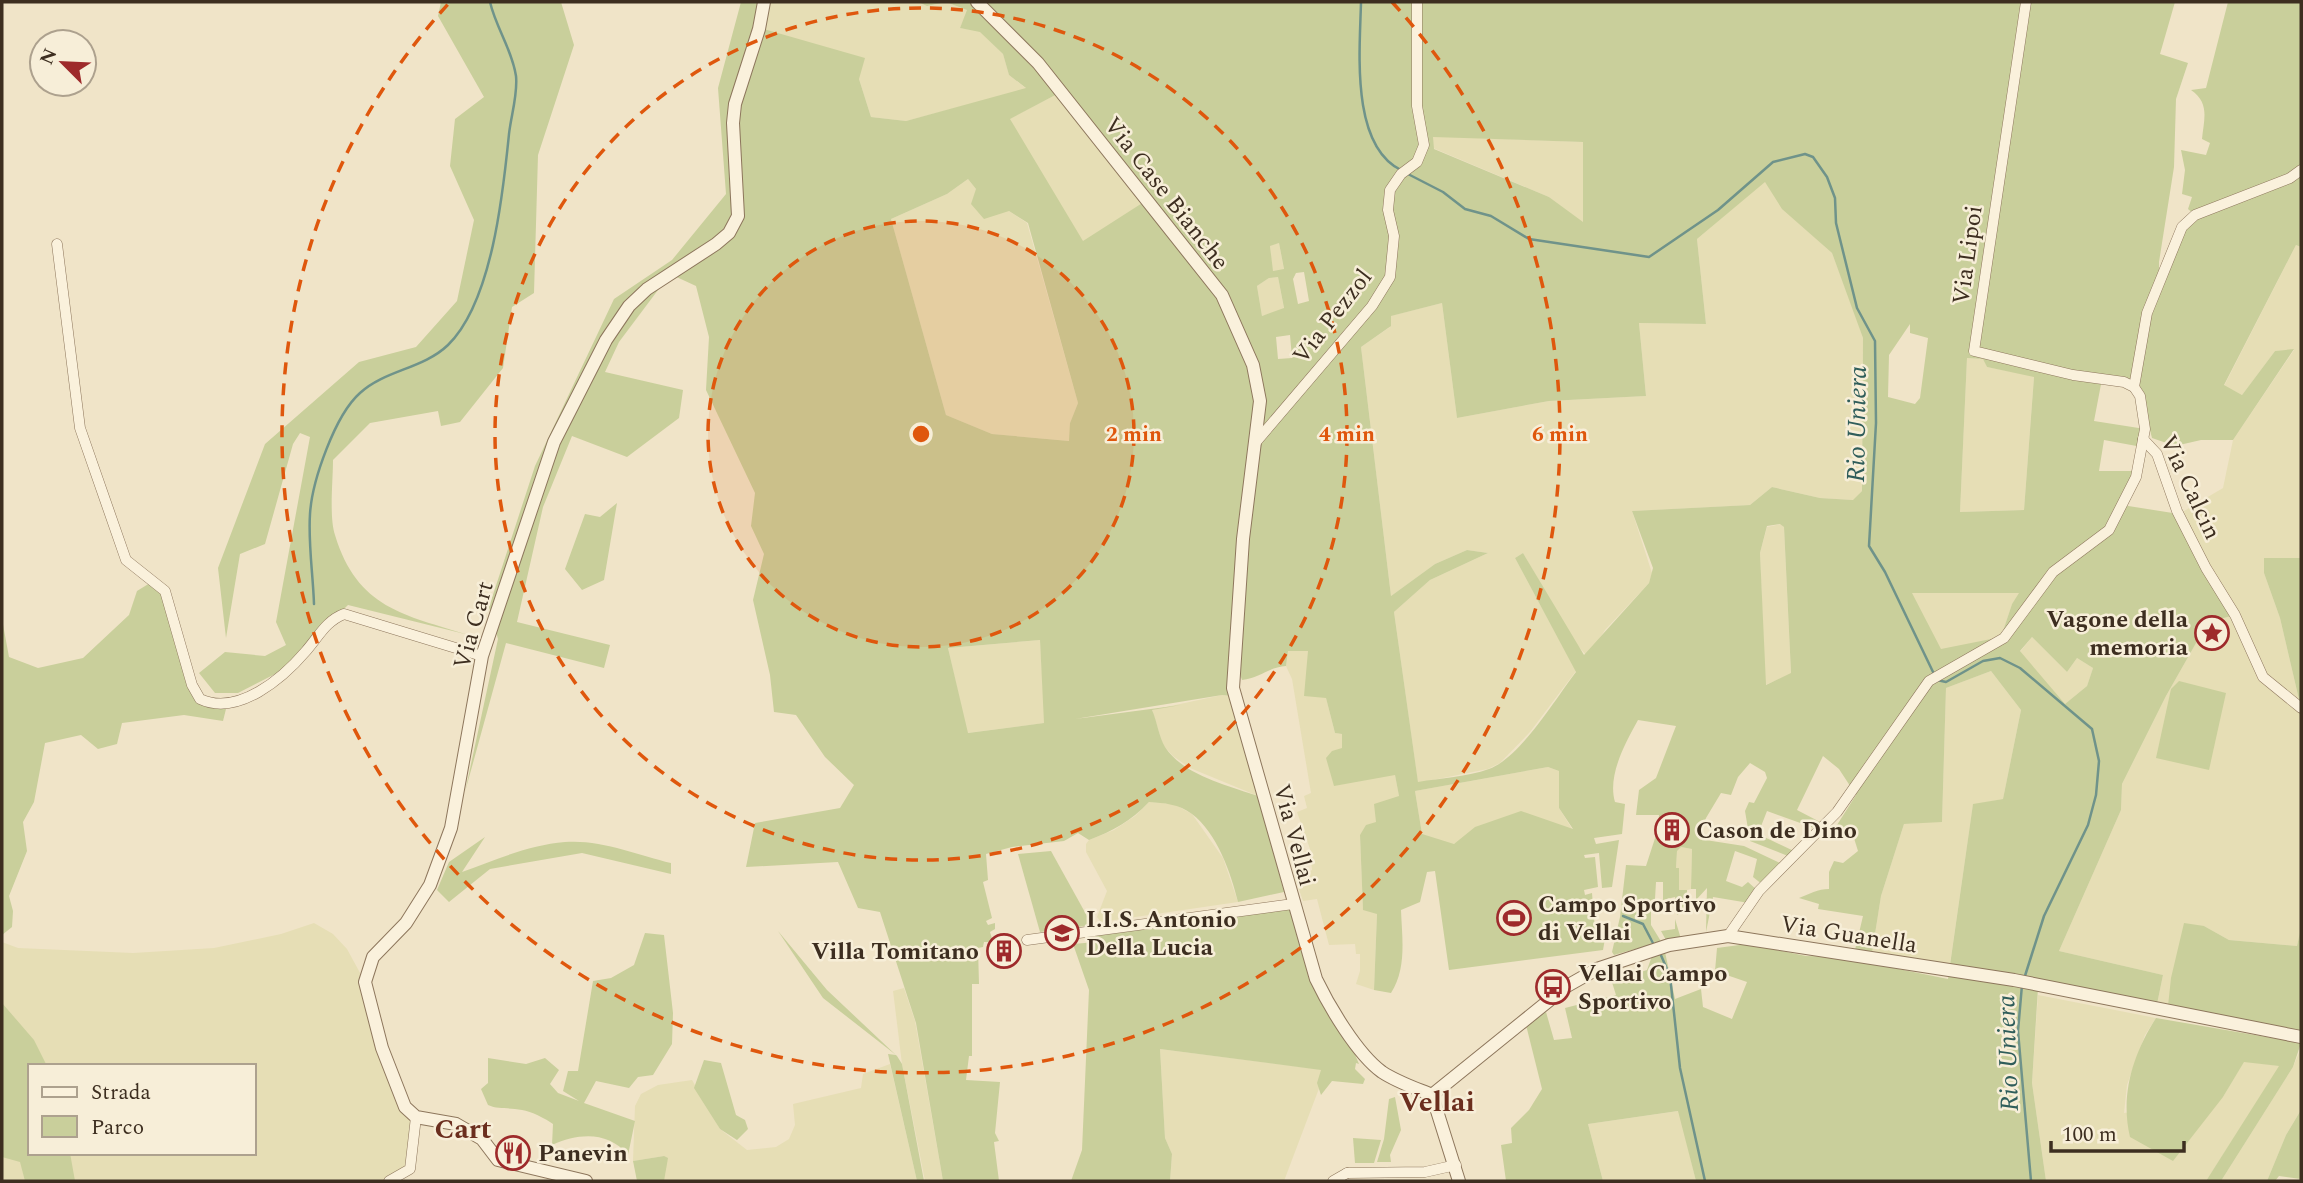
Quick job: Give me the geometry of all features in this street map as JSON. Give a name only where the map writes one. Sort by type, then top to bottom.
[{"type":"street","name":"Via Cart","points":[[416,1117],[405,1107],[382,1048],[365,982],[373,957],[406,923],[430,885],[451,828],[482,656],[554,442],[606,340],[629,306],[647,289],[716,244],[729,233],[738,216],[733,123],[735,104],[759,30],[764,2]]},
{"type":"street","name":"Via Case Bianche","points":[[977,2],[1038,63],[1222,295],[1253,365],[1260,401],[1256,442]]},
{"type":"street","name":"Via Pezzol","points":[[1256,442],[1371,306],[1390,277],[1394,236],[1388,210],[1390,190],[1405,171],[1417,162],[1424,145],[1418,106],[1417,2]]},
{"type":"street","name":"Via Lipoi","points":[[2026,2],[1974,351],[2073,375],[2124,382],[2134,387]]},
{"type":"street","name":"Via Calcin","points":[[2301,170],[2290,178],[2195,215],[2182,227],[2147,313],[2134,387],[2140,396],[2145,429],[2143,439],[2157,454],[2177,511],[2206,568],[2235,615],[2263,677],[2301,708]]},
{"type":"street","points":[[57,244],[80,428],[126,560],[165,591],[192,685],[200,699],[223,705],[255,693],[281,677],[326,625],[344,614],[482,656]]},
{"type":"street","points":[[1728,936],[1759,891],[1837,812],[1930,680],[2004,638],[2053,572],[2109,530],[2136,478],[2143,439]]},
{"type":"street","name":"Via Vellai","points":[[1256,442],[1243,539],[1233,688],[1293,904],[1321,990],[1366,1055],[1389,1076],[1432,1095]]},
{"type":"street","points":[[1027,940],[1293,904]]},
{"type":"street","name":"Via Guanella","points":[[1432,1095],[1567,986],[1607,965],[1707,937],[1728,936],[2014,980],[2301,1037]]},
{"type":"street","points":[[1432,1095],[1459,1181]]},
{"type":"street","points":[[389,1181],[410,1169],[416,1117],[456,1124],[482,1139],[498,1160],[586,1181]]},
{"type":"street","points":[[1334,1181],[1347,1177],[1394,1177],[1456,1165]]},
{"type":"shaded area","points":[[764,2],[918,2],[927,6],[946,2],[968,10],[960,28],[980,31],[1003,54],[1009,75],[1027,89],[906,121],[871,117],[859,79],[759,29]]},
{"type":"shaded area","points":[[1061,92],[1148,200],[1083,242],[1009,119]]},
{"type":"shaded area","points":[[1433,136],[1583,142],[1583,223],[1549,197],[1433,148]]},
{"type":"shaded area","points":[[968,179],[976,189],[1027,223],[1078,403],[1070,423],[1070,441],[992,434],[946,415],[891,219],[947,194]]},
{"type":"shaded area","points":[[1765,181],[1792,217],[1832,253],[1863,338],[1862,491],[1854,500],[1820,498],[1772,487],[1750,505],[1632,511],[1652,573],[1649,583],[1605,630],[1588,657],[1576,644],[1523,553],[1515,558],[1576,671],[1530,732],[1500,763],[1488,769],[1418,783],[1394,612],[1430,580],[1488,553],[1467,550],[1435,564],[1391,596],[1361,347],[1390,327],[1390,316],[1442,303],[1457,418],[1549,401],[1646,396],[1639,323],[1706,324],[1697,239]]},
{"type":"shaded area","points":[[1279,243],[1284,270],[1272,271],[1270,245]]},
{"type":"shaded area","points":[[2296,245],[2301,247],[2301,558],[2264,558],[2264,573],[2280,618],[2301,708],[2301,928],[2297,946],[2229,940],[2204,926],[2168,1006],[2157,1004],[2163,975],[2059,951],[2121,810],[2122,784],[2166,696],[2208,622],[2179,514],[2223,488],[2233,440],[2294,350],[2275,351],[2242,395],[2224,386]]},
{"type":"shaded area","points":[[1278,277],[1284,309],[1262,316],[1257,286],[1269,278]]},
{"type":"shaded area","points":[[1967,358],[1984,359],[1987,367],[2034,376],[2024,510],[1960,512]]},
{"type":"shaded area","points":[[1781,524],[1784,527],[1791,674],[1765,685],[1760,553],[1767,527]]},
{"type":"shaded area","points":[[1911,593],[2020,593],[2012,604],[2001,637],[1941,650]]},
{"type":"shaded area","points":[[2032,637],[2067,672],[2077,658],[2093,668],[2087,686],[2064,705],[2020,652]]},
{"type":"shaded area","points":[[1040,640],[1045,723],[967,733],[948,648]]},
{"type":"shaded area","points":[[1288,651],[1308,651],[1326,698],[1335,733],[1342,734],[1342,748],[1395,775],[1399,796],[1376,823],[1360,835],[1363,909],[1377,913],[1374,990],[1356,984],[1360,971],[1360,954],[1356,954],[1355,944],[1329,945],[1317,899],[1303,901],[1295,878],[1312,870],[1310,849],[1297,812],[1307,808],[1304,796],[1311,793],[1292,679],[1286,666]]},
{"type":"shaded area","points":[[1991,671],[2021,710],[2003,799],[1973,805],[1950,964],[1872,953],[1881,896],[1904,824],[1942,821],[1946,688]]},
{"type":"shaded area","points":[[1222,695],[1232,696],[1258,796],[1190,768],[1163,745],[1152,710]]},
{"type":"shaded area","points":[[1548,767],[1559,771],[1559,808],[1579,840],[1462,843],[1424,847],[1415,791]]},
{"type":"shaded area","points":[[1149,802],[1174,804],[1192,814],[1223,858],[1238,902],[1101,922],[1097,917],[1107,891],[1086,852],[1086,844],[1135,816]]},
{"type":"shaded area","points":[[1681,847],[1692,849],[1691,889],[1687,890],[1678,890],[1677,850]]},
{"type":"shaded area","points":[[314,923],[333,934],[347,949],[365,982],[382,1048],[416,1117],[410,1169],[389,1181],[2,1181],[2,942],[18,948],[133,953],[214,948],[281,934]]},
{"type":"shaded area","points":[[904,988],[915,1021],[943,1181],[925,1181],[902,1064],[893,991]]},
{"type":"shaded area","points":[[2038,995],[2156,1018],[2145,1035],[2127,1085],[2124,1113],[2223,1097],[2244,1061],[2280,1066],[2206,1181],[2046,1181],[2032,1083]]},
{"type":"shaded area","points":[[2301,1048],[2301,1110],[2286,1135],[2267,1181],[2221,1181],[2293,1067]]},
{"type":"shaded area","points":[[1160,1049],[1326,1070],[1284,1181],[1170,1181],[1172,1154],[1165,1138]]},
{"type":"shaded area","points":[[890,1064],[917,1181],[663,1181],[664,1156],[633,1161],[635,1106],[641,1094],[658,1085],[692,1080],[720,1129],[747,1150],[776,1147],[789,1139],[795,1125],[793,1104],[861,1088],[863,1074]]},
{"type":"shaded area","points":[[1679,1111],[1696,1181],[1603,1181],[1588,1124]]},
{"type":"green space","points":[[441,2],[561,2],[574,45],[538,155],[534,293],[512,307],[503,368],[460,422],[441,426],[438,411],[370,423],[333,460],[332,519],[344,559],[356,579],[370,593],[404,614],[469,635],[348,605],[279,672],[238,693],[215,693],[199,673],[225,652],[265,656],[286,645],[276,622],[310,437],[300,433],[293,444],[265,544],[240,554],[226,638],[218,568],[265,444],[359,362],[416,347],[457,301],[474,220],[450,166],[455,119],[484,97],[438,16]]},
{"type":"green space","points":[[741,2],[771,2],[760,28],[865,58],[859,79],[871,117],[906,121],[1026,88],[1009,75],[1003,54],[980,32],[960,28],[967,10],[946,2],[2175,2],[2160,54],[2188,63],[2176,99],[2174,167],[2159,262],[2159,280],[2182,227],[2195,215],[2188,209],[2192,197],[2182,194],[2185,170],[2181,150],[2206,155],[2210,143],[2202,139],[2203,106],[2191,90],[2206,88],[2228,2],[2301,2],[2301,247],[2296,245],[2224,385],[2242,395],[2275,351],[2294,349],[2233,440],[2201,440],[2175,446],[2152,438],[2139,387],[2077,371],[2077,375],[2102,379],[2094,421],[2145,429],[2142,447],[2104,440],[2099,471],[2137,471],[2122,505],[2179,514],[2235,615],[2208,622],[2166,696],[2122,784],[2121,810],[2059,951],[2163,975],[2157,1004],[2038,988],[2032,1083],[2046,1181],[1696,1181],[1678,1111],[1588,1124],[1603,1181],[1506,1181],[1501,1145],[1512,1143],[1511,1128],[1529,1110],[1542,1089],[1526,1025],[1546,1012],[1554,1040],[1572,1038],[1565,1008],[1616,995],[1610,976],[1623,971],[1631,975],[1647,970],[1652,956],[1665,952],[1675,999],[1701,989],[1703,1007],[1732,1019],[1747,982],[1715,971],[1717,948],[1747,944],[1806,956],[1839,957],[1948,979],[1973,804],[2003,799],[2021,710],[1991,671],[1946,688],[1942,822],[1904,824],[1881,896],[1872,953],[1855,950],[1863,916],[1818,909],[1819,904],[1799,898],[1829,889],[1829,872],[1834,861],[1843,863],[1858,851],[1853,835],[1837,825],[1856,795],[1839,769],[1823,756],[1797,810],[1822,823],[1817,829],[1767,811],[1758,834],[1796,852],[1788,856],[1750,841],[1745,811],[1749,802],[1754,803],[1767,778],[1765,772],[1750,763],[1738,777],[1731,795],[1721,793],[1706,818],[1699,839],[1744,846],[1780,863],[1778,871],[1763,885],[1753,877],[1757,859],[1735,851],[1726,881],[1742,887],[1748,882],[1758,891],[1749,903],[1713,897],[1706,932],[1707,888],[1696,900],[1696,889],[1691,889],[1692,849],[1681,847],[1677,851],[1676,868],[1679,868],[1679,890],[1687,890],[1687,910],[1677,915],[1675,897],[1663,900],[1663,882],[1656,882],[1655,899],[1651,900],[1651,925],[1662,943],[1655,944],[1651,937],[1653,944],[1614,955],[1612,952],[1620,917],[1626,865],[1646,866],[1658,829],[1659,815],[1636,815],[1639,790],[1656,778],[1676,726],[1638,720],[1619,759],[1614,781],[1615,802],[1625,804],[1622,834],[1594,838],[1596,844],[1619,840],[1612,887],[1602,888],[1599,853],[1584,855],[1585,858],[1595,857],[1598,887],[1584,890],[1585,895],[1592,893],[1595,930],[1606,933],[1603,950],[1449,970],[1435,871],[1427,872],[1420,902],[1401,910],[1402,953],[1396,983],[1391,993],[1374,990],[1377,914],[1363,910],[1360,835],[1366,825],[1376,822],[1374,804],[1399,796],[1395,775],[1334,786],[1326,758],[1332,751],[1342,748],[1342,734],[1335,733],[1326,698],[1304,696],[1308,651],[1288,651],[1286,666],[1242,680],[1236,663],[1249,510],[1263,411],[1263,384],[1245,332],[1227,303],[1253,365],[1260,401],[1241,536],[1232,696],[1222,695],[1075,719],[1181,705],[1152,710],[1165,747],[1173,757],[1195,772],[1258,796],[1284,892],[1238,902],[1227,866],[1209,832],[1187,811],[1160,803],[1149,802],[1121,825],[1089,840],[1078,833],[1064,841],[1012,847],[986,854],[988,880],[983,882],[992,918],[986,921],[988,925],[995,923],[995,929],[990,932],[993,942],[984,942],[983,947],[978,948],[979,984],[972,984],[972,1056],[969,1056],[966,1080],[1000,1082],[995,1133],[999,1141],[994,1142],[999,1181],[943,1181],[916,1023],[880,912],[858,908],[838,862],[746,867],[755,823],[840,808],[854,785],[825,757],[796,715],[774,712],[770,675],[753,600],[764,554],[751,526],[755,493],[706,390],[709,337],[696,286],[670,274],[619,342],[605,372],[683,390],[679,418],[627,457],[572,436],[543,507],[517,622],[610,645],[604,668],[506,643],[465,792],[498,639],[489,607],[535,466],[614,299],[672,260],[726,194],[718,88]],"holes":[[[1061,92],[1147,200],[1083,241],[1010,119]],[[1433,137],[1583,142],[1583,222],[1549,197],[1434,149]],[[968,179],[976,189],[971,204],[984,219],[1009,211],[1028,223],[1078,403],[1070,423],[1069,441],[992,434],[946,415],[891,219],[947,194]],[[1765,182],[1782,209],[1832,253],[1863,338],[1862,491],[1853,500],[1820,498],[1772,487],[1750,505],[1632,511],[1653,568],[1649,583],[1584,655],[1523,553],[1515,558],[1576,672],[1525,740],[1501,763],[1472,774],[1418,782],[1394,612],[1430,580],[1488,553],[1467,550],[1435,564],[1391,596],[1361,347],[1391,326],[1391,316],[1442,303],[1457,418],[1549,401],[1646,396],[1639,323],[1706,324],[1697,239]],[[1279,243],[1284,269],[1273,271],[1270,246]],[[1304,272],[1309,301],[1298,304],[1293,279],[1296,273]],[[1278,277],[1284,308],[1262,316],[1257,286],[1269,278]],[[1910,324],[1910,333],[1928,338],[1920,398],[1915,404],[1888,397],[1889,355]],[[1290,335],[1292,358],[1278,359],[1276,337]],[[1967,358],[1983,359],[1987,367],[2034,377],[2024,510],[1960,512]],[[1780,524],[1784,527],[1791,673],[1766,685],[1760,553],[1767,526]],[[1912,593],[2019,593],[2012,604],[2001,637],[1941,649]],[[2032,637],[2067,672],[2077,658],[2093,668],[2087,686],[2065,704],[2020,651]],[[1040,640],[1044,723],[968,733],[948,648]],[[1548,767],[1559,771],[1559,808],[1573,829],[1521,811],[1475,827],[1454,844],[1422,834],[1415,791]]]},
{"type":"green space","points":[[918,2],[946,2],[927,6]]},
{"type":"green space","points":[[617,503],[604,580],[582,590],[565,569],[585,514],[600,517]]},
{"type":"green space","points":[[2264,558],[2301,558],[2301,708],[2280,618],[2264,573]]},
{"type":"green space","points":[[150,583],[163,593],[197,702],[226,709],[223,721],[184,715],[122,723],[117,744],[98,749],[81,735],[45,743],[34,802],[23,822],[27,851],[9,896],[13,911],[12,927],[2,935],[2,619],[9,657],[38,668],[83,658],[129,615],[137,591]]},
{"type":"green space","points":[[2179,681],[2226,693],[2209,770],[2156,758],[2171,689]]},
{"type":"green space","points":[[485,837],[462,872],[525,850],[578,842],[605,845],[671,863],[671,874],[582,853],[490,869],[449,902],[437,890],[449,862]]},
{"type":"green space","points":[[1051,851],[1092,925],[1040,932],[1018,854]]},
{"type":"green space","points":[[1288,907],[1292,910],[1359,1064],[1356,1063],[1355,1069],[1365,1079],[1363,1084],[1332,1081],[1321,1095],[1317,1083],[1321,1070],[1160,1049],[1165,1138],[1172,1154],[1170,1181],[1071,1181],[1082,1150],[1089,990],[1073,944],[1096,942],[1095,935]]},
{"type":"green space","points":[[1675,919],[1681,939],[1667,942],[1661,931],[1675,929]]},
{"type":"green space","points":[[2184,923],[2204,926],[2229,940],[2297,946],[2301,928],[2301,1031],[2168,1006],[2171,978]]},
{"type":"green space","points":[[778,931],[827,990],[896,1055],[823,998]]},
{"type":"green space","points":[[645,933],[664,935],[673,1013],[672,1044],[653,1075],[638,1077],[629,1088],[596,1081],[584,1103],[635,1121],[628,1155],[611,1142],[593,1136],[572,1138],[552,1145],[553,1124],[550,1122],[526,1111],[488,1105],[481,1089],[488,1083],[488,1058],[526,1064],[545,1058],[559,1070],[550,1084],[558,1093],[579,1101],[563,1091],[568,1071],[578,1071],[593,981],[611,978],[634,965]]},
{"type":"green space","points":[[2,1003],[34,1040],[46,1064],[28,1064],[28,1155],[70,1155],[75,1181],[25,1181],[20,1162],[2,1157]]},
{"type":"green space","points":[[2156,1018],[2301,1043],[2293,1067],[2221,1181],[2206,1181],[2279,1066],[2244,1062],[2223,1097],[2173,1161],[2130,1137],[2127,1121],[2128,1090],[2135,1060]]},
{"type":"green space","points":[[888,1054],[896,1055],[902,1064],[924,1181],[917,1181]]},
{"type":"green space","points":[[704,1060],[721,1063],[736,1115],[745,1120],[748,1129],[737,1140],[720,1129],[694,1088]]},
{"type":"green space","points":[[1395,1097],[1401,1130],[1390,1155],[1391,1162],[1377,1162],[1384,1139],[1389,1099]]},
{"type":"green space","points":[[2301,1110],[2301,1179],[2279,1176],[2275,1181],[2267,1181],[2286,1135]]},
{"type":"green space","points":[[1353,1138],[1381,1140],[1374,1163],[1355,1163]]},
{"type":"green space","points":[[664,1156],[668,1158],[664,1181],[637,1181],[633,1161]]},
{"type":"waterway","points":[[314,604],[310,514],[315,484],[334,432],[351,403],[370,385],[427,359],[448,345],[463,326],[485,275],[499,216],[516,83],[511,57],[490,2]]},
{"type":"waterway","name":"Rio Uniera","points":[[1361,2],[1360,69],[1366,118],[1373,140],[1385,158],[1401,170]]},
{"type":"waterway","name":"Rio Uniera","points":[[1406,173],[1443,192],[1465,209],[1491,216],[1529,239],[1649,257],[1718,210],[1773,162],[1805,154],[1813,157],[1827,177],[1835,198],[1836,223],[1857,308],[1875,341],[1876,423],[1869,546],[1885,572],[1934,674]]},
{"type":"waterway","name":"Rio Uniera","points":[[1937,680],[1946,682],[1983,661],[2000,658],[2020,668],[2092,729],[2099,761],[2096,795],[2088,825],[2044,916],[2024,979]]},
{"type":"waterway","points":[[1623,916],[1643,924],[1654,945]]},
{"type":"waterway","points":[[1660,953],[1670,976],[1680,1068],[1705,1181]]},
{"type":"waterway","name":"Rio Uniera","points":[[2022,985],[2018,1031],[2031,1181]]},
{"type":"place","name":"Vagone della memoria","points":[[2212,633]]},
{"type":"place","name":"Cason de Dino","points":[[1672,830]]},
{"type":"place","name":"Campo Sportivo di Vellai","points":[[1514,918]]},
{"type":"place","name":"I.I.S. Antonio Della Lucia","points":[[1062,933]]},
{"type":"place","name":"Villa Tomitano","points":[[1004,951]]},
{"type":"place","name":"Vellai Campo Sportivo","points":[[1553,987]]},
{"type":"place","name":"Panevin","points":[[513,1153]]},
{"type":"district","name":"Vellai","points":[[1437,1101]]},
{"type":"district","name":"Cart","points":[[463,1128]]}]
